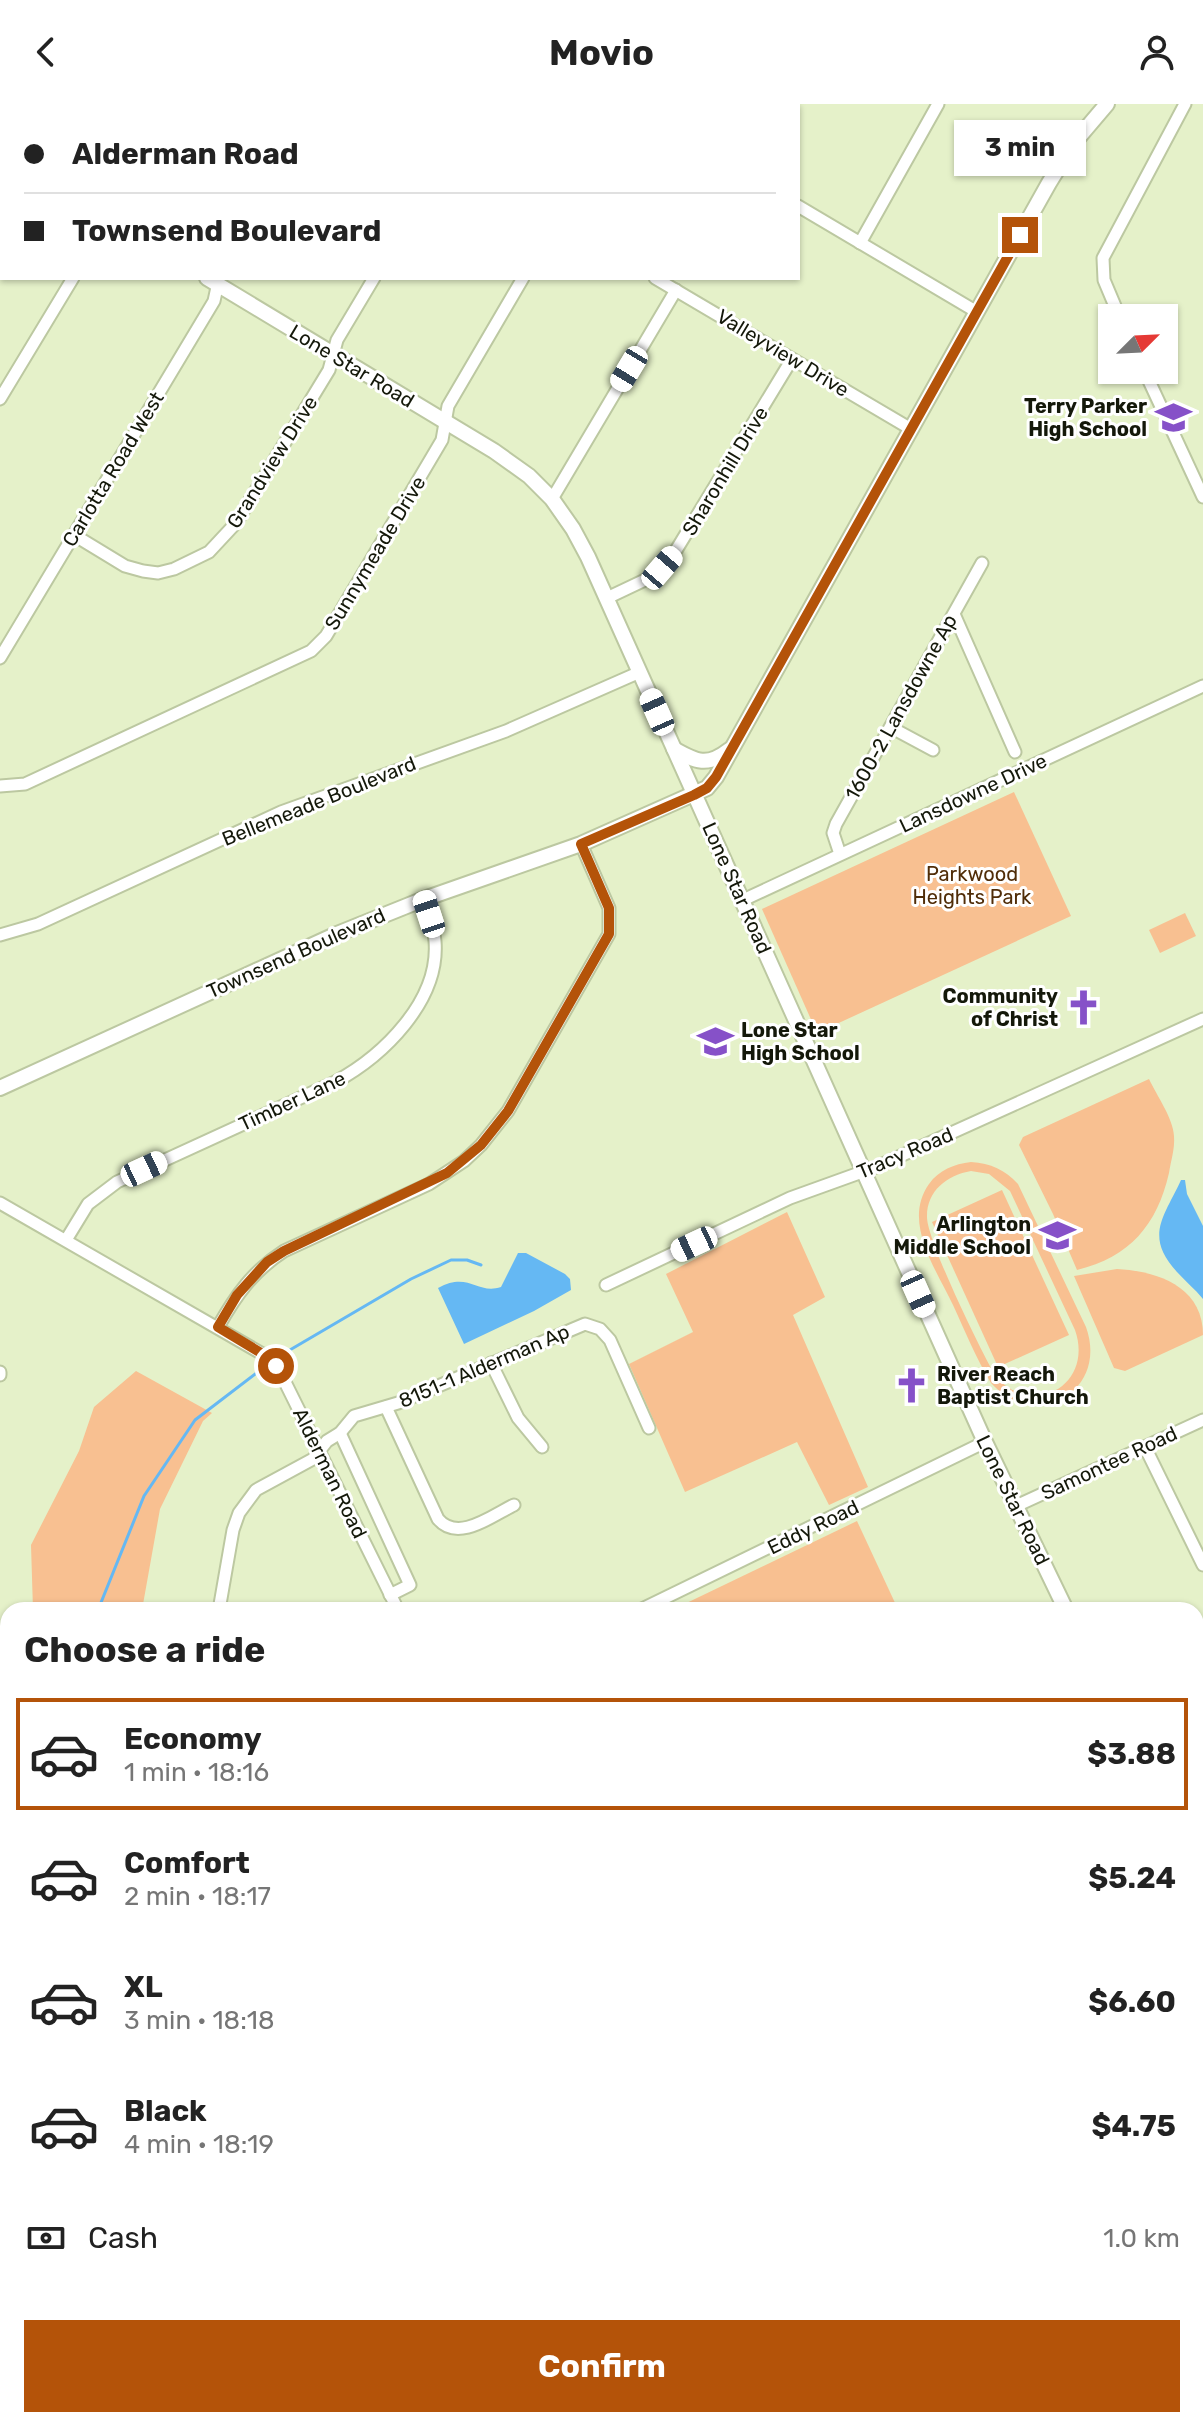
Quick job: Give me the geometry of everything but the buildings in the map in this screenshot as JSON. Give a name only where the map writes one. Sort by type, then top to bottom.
[{"type":"street","points":[[860,243],[938,104]]},
{"type":"street","name":"Townsend Boulevard","points":[[0,1088],[337,934],[424,899],[581,844],[707,788],[733,748],[1073,144],[1107,104]]},
{"type":"street","points":[[1114,304],[1104,280],[1103,258],[1185,104]]},
{"type":"street","points":[[800,207],[977,312]]},
{"type":"street","points":[[0,399],[72,280]]},
{"type":"street","name":"Lone Star Road","points":[[215,280],[494,451],[529,476],[552,499],[573,529],[607,598],[985,1442],[1062,1602]]},
{"type":"street","name":"Carlotta Road West","points":[[0,658],[214,301],[215,280]]},
{"type":"street","name":"Grandview Drive","points":[[74,535],[125,566],[158,573],[209,552],[236,523],[329,370],[337,340],[373,280]]},
{"type":"street","name":"Sunnymeade Drive","points":[[0,786],[25,784],[311,651],[326,636],[442,440],[448,406],[522,280]]},
{"type":"street","name":"Valleyview Drive","points":[[658,280],[911,429]]},
{"type":"street","points":[[552,499],[676,290]]},
{"type":"street","name":"Sharonhill Drive","points":[[607,598],[647,579],[675,552],[792,359]]},
{"type":"street","points":[[1151,384],[1203,497]]},
{"type":"street","name":"1600-2 Lansdowne Ap","points":[[840,854],[833,833],[836,824],[982,563]]},
{"type":"street","points":[[954,614],[1015,752]]},
{"type":"street","name":"Bellemeade Boulevard","points":[[0,935],[38,924],[281,812],[506,731],[640,672]]},
{"type":"street","name":"Lansdowne Drive","points":[[743,900],[1203,686]]},
{"type":"street","points":[[892,728],[933,750]]},
{"type":"street","points":[[674,749],[702,762],[717,759],[733,748]]},
{"type":"street","points":[[218,1327],[237,1295],[267,1262],[284,1251],[429,1184],[464,1161],[496,1128],[609,934],[609,908],[581,844]]},
{"type":"street","name":"Timber Lane","points":[[66,1240],[88,1204],[117,1182],[335,1082],[354,1072],[393,1040],[431,978],[435,939],[424,899]]},
{"type":"street","name":"Tracy Road","points":[[606,1285],[790,1198],[864,1172],[1203,1019]]},
{"type":"street","name":"Alderman Road","points":[[0,1203],[218,1327],[266,1356],[276,1366],[394,1602]]},
{"type":"street","name":"8151-1 Alderman Ap","points":[[220,1602],[233,1530],[247,1500],[256,1490],[313,1459],[354,1416],[386,1407],[585,1324],[595,1326],[610,1340],[649,1428]]},
{"type":"street","points":[[491,1363],[518,1418],[542,1447]]},
{"type":"street","points":[[386,1407],[444,1527],[462,1530],[514,1505]]},
{"type":"street","name":"Samontee Road","points":[[1016,1506],[1203,1420]]},
{"type":"street","points":[[336,1435],[410,1585],[390,1595]]},
{"type":"street","name":"Eddy Road","points":[[656,1602],[985,1442]]},
{"type":"street","points":[[1145,1447],[1203,1565]]},
{"type":"green space","name":"Parkwood Heights Park","points":[[1014,792],[1071,916],[817,1033],[762,909]]},
{"type":"green space","points":[[1185,913],[1196,936],[1160,953],[1149,930]]},
{"type":"green space","points":[[1149,1079],[1168,1115],[1174,1136],[1164,1192],[1149,1223],[1126,1247],[1112,1257],[1077,1270],[1019,1145],[1023,1137]]},
{"type":"green space","points":[[965,1163],[991,1166],[1003,1171],[1018,1184],[1086,1327],[1090,1350],[1087,1370],[1078,1386],[1064,1398],[1047,1404],[1028,1404],[1009,1398],[991,1383],[924,1245],[919,1214],[929,1184],[947,1168]],"holes":[[[962,1173],[989,1174],[1010,1191],[1075,1330],[1079,1349],[1076,1366],[1068,1380],[1057,1390],[1043,1395],[1027,1395],[1011,1389],[996,1377],[956,1296],[929,1229],[927,1216],[930,1199],[940,1186]]]},
{"type":"green space","points":[[1002,1190],[1069,1335],[998,1367],[932,1222]]},
{"type":"green space","points":[[787,1212],[825,1297],[793,1315],[868,1487],[829,1505],[797,1442],[685,1492],[629,1364],[693,1332],[666,1274]]},
{"type":"green space","points":[[1117,1269],[1162,1278],[1187,1294],[1201,1318],[1203,1335],[1125,1371],[1114,1368],[1074,1276]]},
{"type":"green space","points":[[136,1371],[212,1413],[203,1421],[160,1509],[143,1602],[33,1602],[31,1545],[79,1451],[94,1407]]},
{"type":"green space","points":[[857,1521],[895,1602],[689,1602]]},
{"type":"water","points":[[1181,1180],[1185,1180],[1187,1194],[1203,1226],[1203,1299],[1177,1272],[1161,1248],[1160,1226]]},
{"type":"water","points":[[518,1253],[526,1253],[565,1274],[570,1279],[571,1290],[464,1344],[438,1288],[458,1282],[493,1289],[501,1287]]},
{"type":"waterway","points":[[283,1354],[411,1279],[451,1260],[467,1260],[481,1265]]},
{"type":"waterway","points":[[101,1602],[144,1496],[195,1420],[263,1368]]},
{"type":"place","name":"Terry Parker High School","points":[[1173,417]]},
{"type":"place","name":"Community of Christ","points":[[1084,1007]]},
{"type":"place","name":"Lone Star High School","points":[[715,1042]]},
{"type":"place","name":"Arlington Middle School","points":[[1057,1235]]},
{"type":"place","name":"River Reach Baptist Church","points":[[911,1386]]},
{"type":"route","points":[[276,1366],[253,1347],[218,1327],[237,1295],[253,1275],[284,1251],[429,1184],[464,1161],[496,1128],[609,934],[609,908],[581,844],[694,795],[707,788],[716,777],[1020,235]]}]
